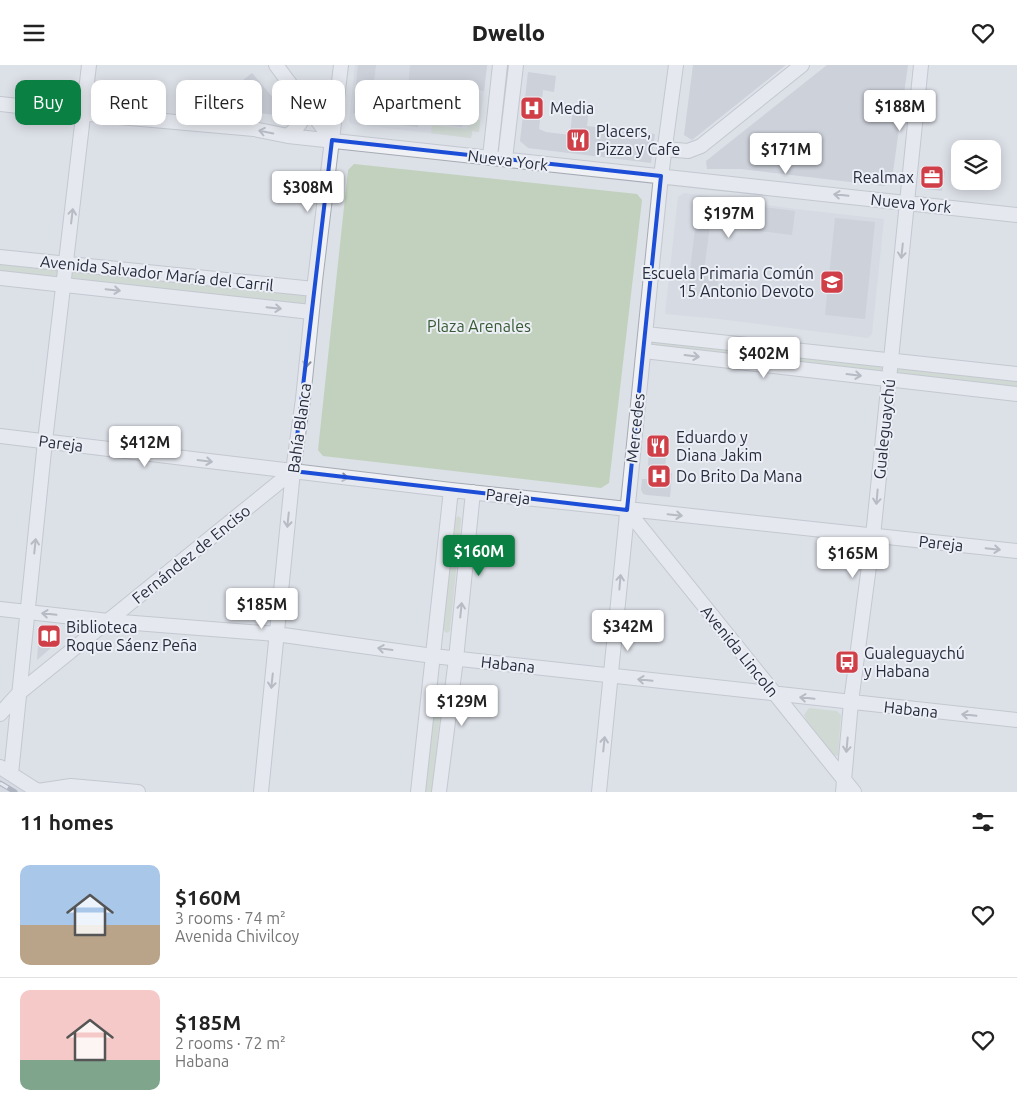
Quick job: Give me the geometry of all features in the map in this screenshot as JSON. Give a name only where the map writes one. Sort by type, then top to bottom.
[{"type":"street","points":[[89,65],[45,441],[20,693],[5,770],[39,792],[71,786],[138,792]]},
{"type":"street","points":[[276,65],[287,80]]},
{"type":"street","name":"Bahía Blanca","points":[[261,792],[293,471],[341,65]]},
{"type":"street","points":[[490,157],[500,65]]},
{"type":"street","points":[[505,159],[516,65]]},
{"type":"street","name":"Mercedes","points":[[599,792],[661,176],[676,65]]},
{"type":"street","points":[[665,149],[688,151],[701,146],[802,65]]},
{"type":"street","name":"Gualeguaychú","points":[[844,786],[851,702],[873,535],[921,65]]},
{"type":"street","name":"Nueva York","points":[[0,104],[254,129],[288,136],[1017,215]]},
{"type":"street","points":[[288,136],[299,125]]},
{"type":"street","points":[[321,125],[332,140]]},
{"type":"street","name":"Avenida Salvador María del Carril","points":[[0,257],[314,289]]},
{"type":"street","name":"Avenida Salvador María del Carril","points":[[0,277],[311,312]]},
{"type":"street","points":[[646,334],[1017,374]]},
{"type":"street","points":[[644,351],[1017,394]]},
{"type":"street","name":"Pareja","points":[[0,436],[627,510],[1017,551]]},
{"type":"street","name":"Fernández de Enciso","points":[[0,714],[20,693],[293,471]]},
{"type":"street","points":[[418,792],[451,490]]},
{"type":"street","points":[[439,792],[456,659],[473,492]]},
{"type":"street","name":"Avenida Lincoln","points":[[627,510],[844,786],[854,792]]},
{"type":"street","name":"Habana","points":[[0,609],[109,621],[276,634],[456,659],[1017,720]]},
{"type":"street","name":"Fernández de Enciso","points":[[0,703],[20,693]]},
{"type":"highlighted area","points":[[332,140],[661,176],[627,510],[293,471]]},
{"type":"shaded area","points":[[355,65],[487,65],[479,132],[472,131],[471,138],[360,125],[479,125],[479,80],[355,80],[355,124],[351,124],[349,121]]},
{"type":"shaded area","points":[[684,193],[795,209],[884,219],[872,334],[868,338],[665,314],[678,197]]},
{"type":"shaded area","points":[[0,777],[24,792],[0,792]]},
{"type":"green space","points":[[480,120],[479,132],[472,131],[471,138],[431,133],[432,125],[467,129],[468,125],[479,125]]},
{"type":"green space","name":"Plaza Arenales","points":[[354,164],[637,194],[642,200],[609,483],[601,488],[323,456],[318,450],[348,170]]},
{"type":"green space","points":[[0,257],[314,289],[311,312],[0,278]]},
{"type":"green space","points":[[646,334],[1017,374],[1017,394],[644,351]]},
{"type":"green space","points":[[458,516],[461,518],[461,521],[450,631],[447,633],[443,629],[455,519]]},
{"type":"green space","points":[[439,685],[443,690],[432,792],[425,792],[437,688]]},
{"type":"green space","points":[[809,708],[837,711],[841,715],[838,756],[833,755],[808,723],[804,715]]},
{"type":"building","points":[[358,65],[376,65],[374,80],[356,80]]},
{"type":"building","points":[[410,65],[487,65],[484,91],[479,90],[479,80],[409,80]]},
{"type":"building","points":[[693,65],[786,65],[692,140],[684,135]]},
{"type":"building","points":[[827,65],[908,65],[892,179],[884,186],[741,169],[707,169],[706,161]]},
{"type":"building","points":[[528,72],[556,76],[554,92],[543,90],[539,129],[546,132],[570,135],[573,107],[589,109],[587,126],[655,134],[651,163],[528,148],[520,141]]},
{"type":"building","points":[[252,73],[258,80],[243,80]]},
{"type":"building","points":[[262,85],[272,97],[272,115],[262,113]]},
{"type":"building","points":[[355,94],[355,113],[353,113]]},
{"type":"building","points":[[400,125],[418,125],[418,127]]},
{"type":"building","name":"Realmax","points":[[922,168],[945,171],[942,191],[926,189],[920,183]]},
{"type":"building","points":[[698,205],[763,213],[763,207],[795,211],[792,235],[710,225],[704,271],[719,273],[716,298],[687,295]]},
{"type":"building","points":[[835,218],[875,222],[865,319],[825,315]]},
{"type":"building","points":[[650,435],[669,437],[665,466],[668,467],[668,472],[672,473],[670,497],[647,495],[643,494],[641,490],[642,479],[647,479]]},
{"type":"building","points":[[39,628],[57,631],[56,636],[59,641],[37,660]]},
{"type":"railway","points":[[0,783],[15,792]]},
{"type":"place","name":"Media","points":[[532,108]]},
{"type":"place","name":"Placers, Pizza y Cafe","points":[[578,140]]},
{"type":"place","name":"Realmax","points":[[932,177]]},
{"type":"place","name":"Escuela Primaria Común 15 Antonio Devoto","points":[[832,282]]},
{"type":"place","name":"Eduardo y Diana Jakim","points":[[658,446]]},
{"type":"place","name":"Do Brito Da Mana","points":[[659,476]]},
{"type":"place","name":"Biblioteca Roque Sáenz Peña","points":[[49,636]]},
{"type":"place","name":"Gualeguaychú y Habana","points":[[847,662]]}]
